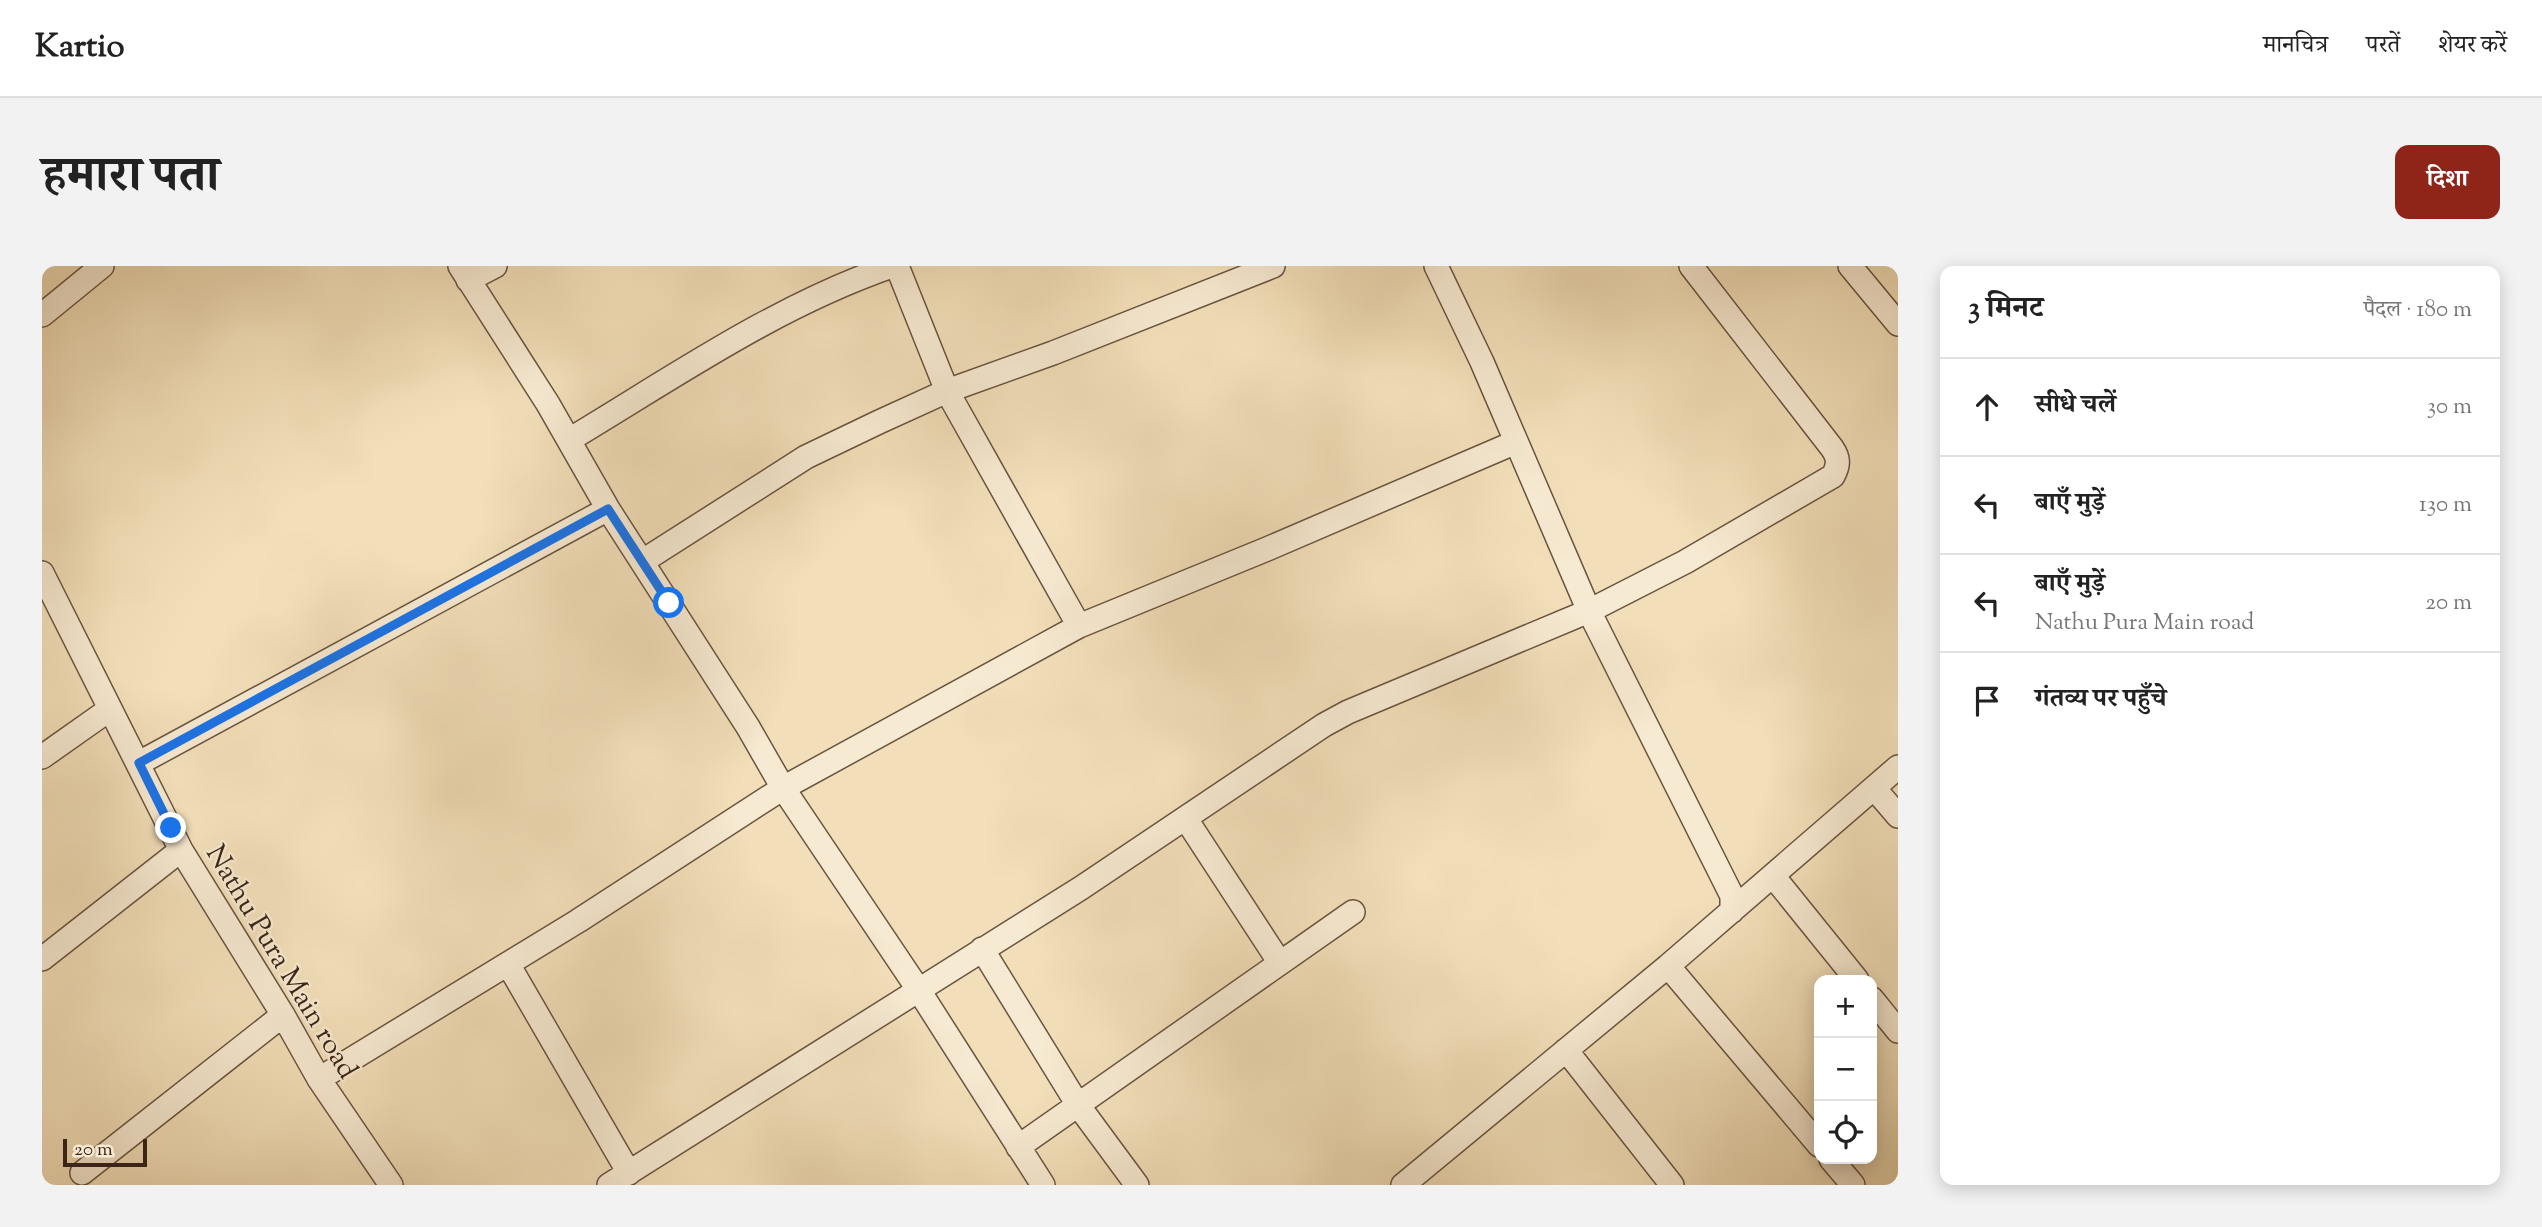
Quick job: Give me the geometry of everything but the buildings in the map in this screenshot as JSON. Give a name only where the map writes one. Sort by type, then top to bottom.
[{"type":"street","points":[[42,316],[102,266]]},
{"type":"street","points":[[495,266],[464,273],[569,440],[608,509],[748,727],[783,788],[918,989],[1042,1185]]},
{"type":"street","points":[[569,440],[789,310],[846,282],[894,266],[947,391],[1079,626]]},
{"type":"street","points":[[643,561],[806,457],[947,391],[1053,353],[1273,266]]},
{"type":"street","points":[[1436,266],[1482,362],[1588,611],[1732,896],[1732,911]]},
{"type":"street","points":[[609,1185],[1186,819],[1293,744],[1348,712],[1588,611],[1685,562],[1833,476],[1838,468],[1838,457],[1832,448],[1691,266]]},
{"type":"street","points":[[1850,266],[1898,324]]},
{"type":"street","points":[[319,1079],[508,964],[783,788],[1079,626],[1516,442]]},
{"type":"street","points":[[139,763],[608,509]]},
{"type":"street","name":"Nathu Pura Main road","points":[[42,573],[181,850],[283,1015],[319,1079],[391,1185]]},
{"type":"street","points":[[42,757],[110,709]]},
{"type":"street","points":[[1415,1181],[1898,767]]},
{"type":"street","points":[[1874,788],[1898,816]]},
{"type":"street","points":[[1186,819],[1280,963]]},
{"type":"street","points":[[42,959],[181,850]]},
{"type":"street","points":[[1773,876],[1853,975]]},
{"type":"street","points":[[1018,1147],[1353,912]]},
{"type":"street","points":[[982,949],[1078,1105],[1138,1185]]},
{"type":"street","points":[[508,964],[629,1173]]},
{"type":"street","points":[[1668,966],[1814,1139]]},
{"type":"street","points":[[1877,1005],[1898,1031]]},
{"type":"street","points":[[82,1173],[283,1015]]},
{"type":"street","points":[[1566,1050],[1672,1185]]},
{"type":"street","points":[[1835,1164],[1853,1185]]},
{"type":"route","points":[[171,828],[139,763],[608,509],[669,603]]}]
